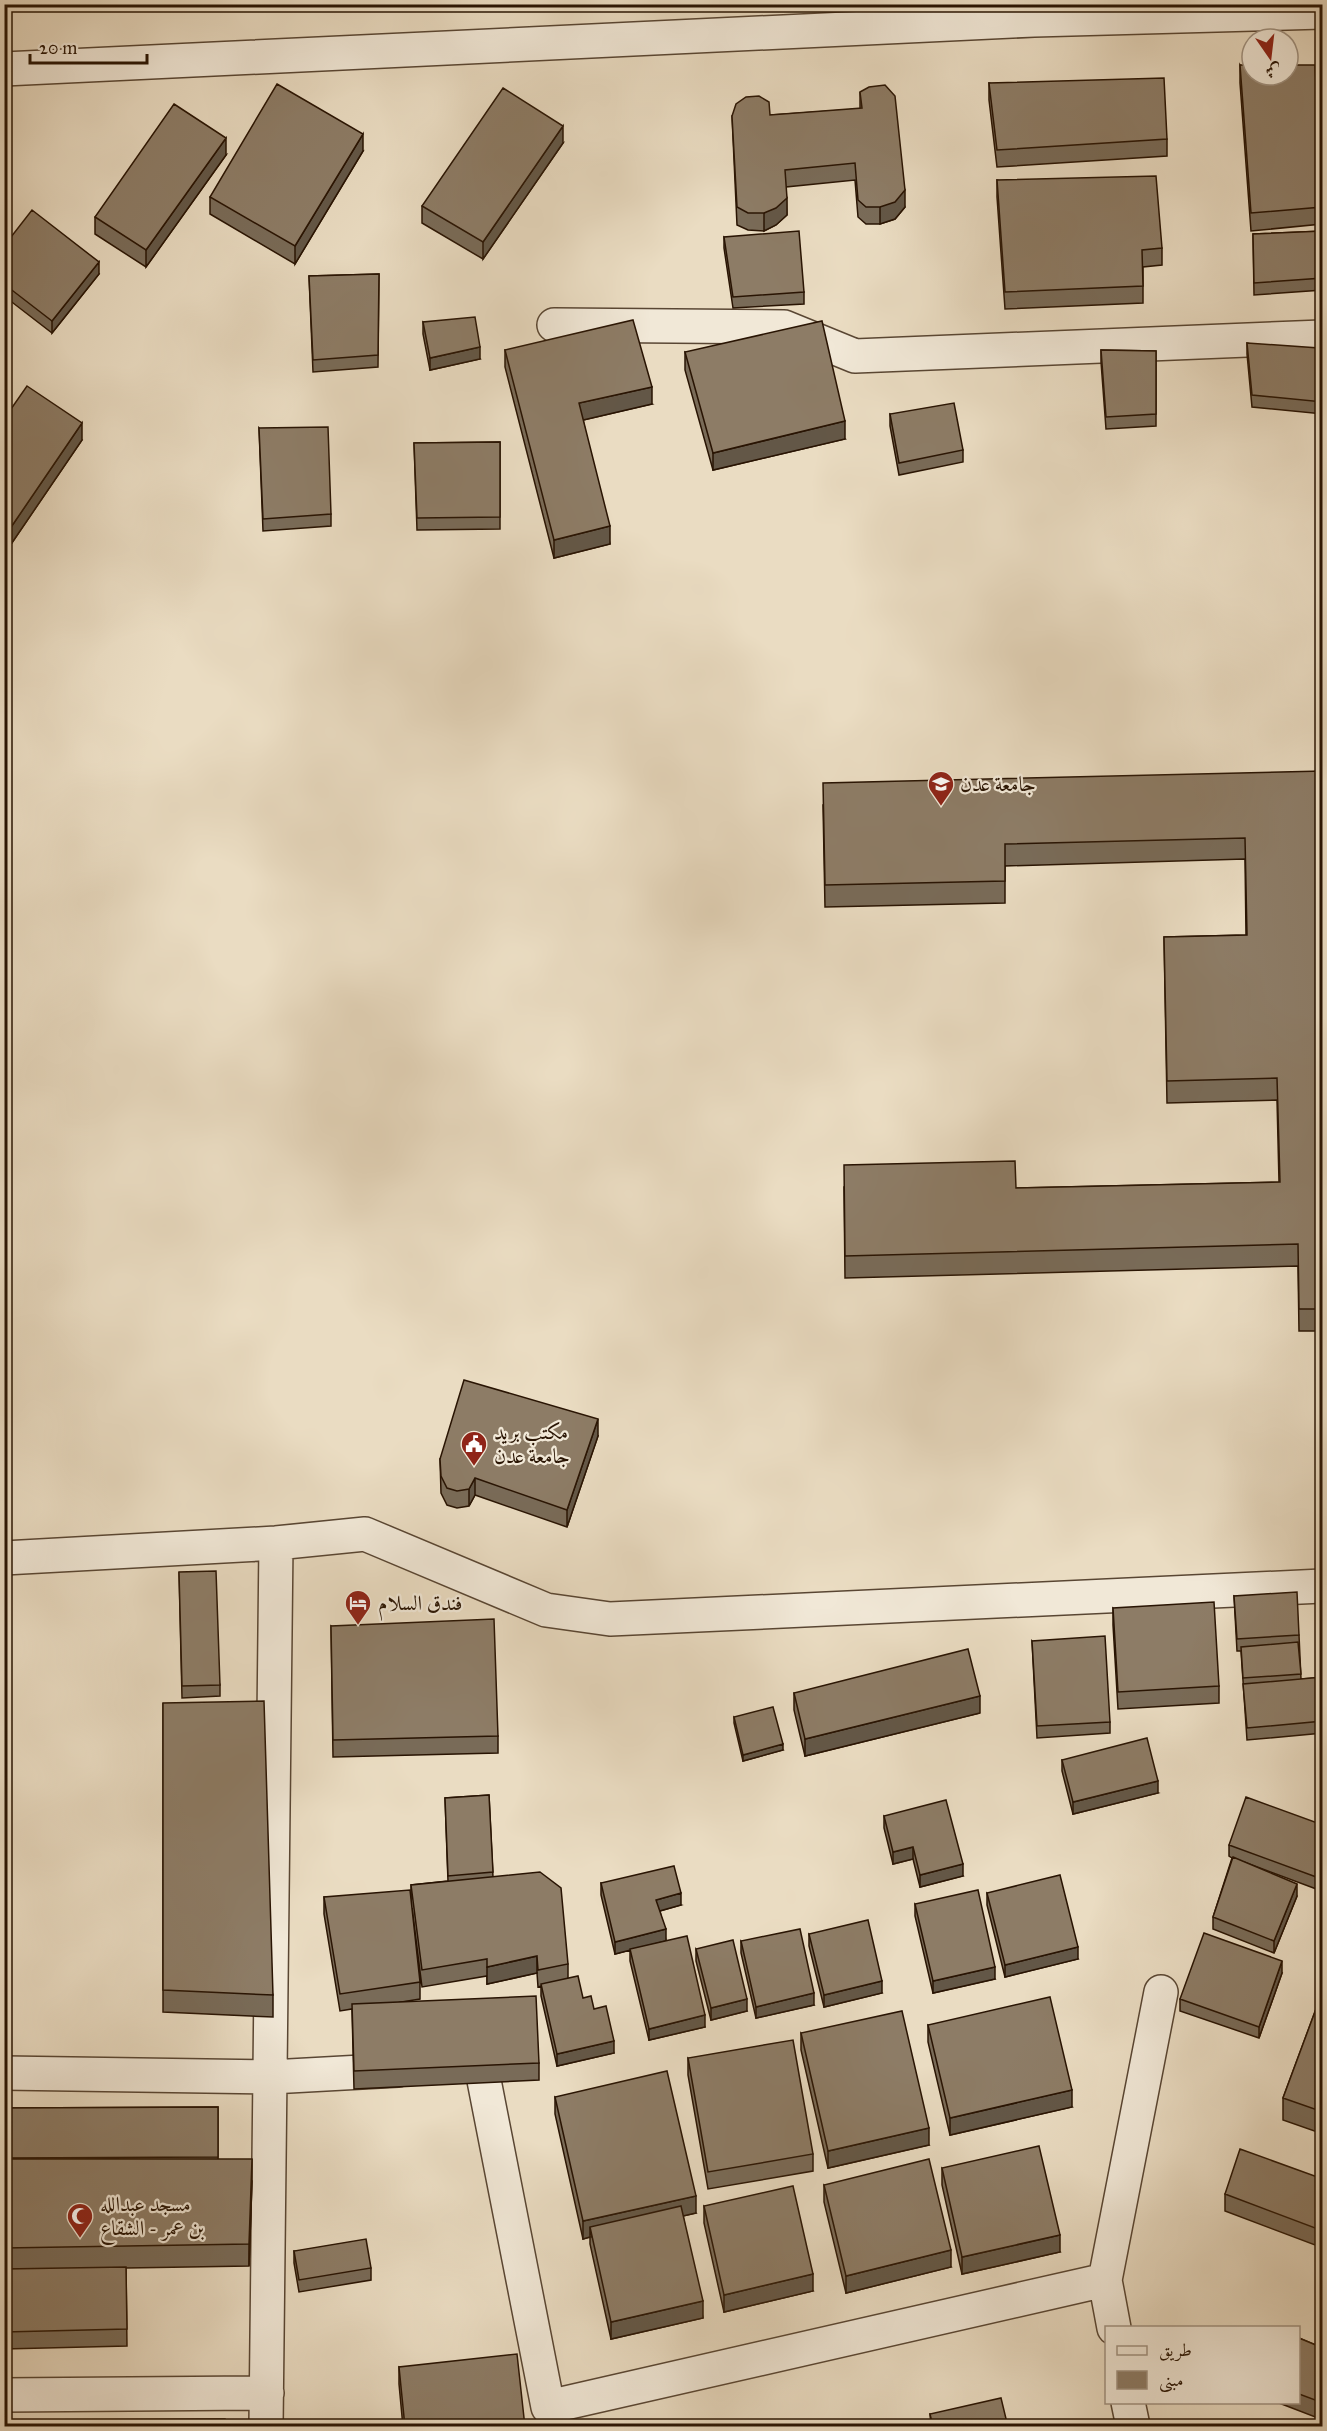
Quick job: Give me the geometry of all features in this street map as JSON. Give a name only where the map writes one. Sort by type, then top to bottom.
[{"type":"street","points":[[4,69],[1035,12],[1323,12]]},
{"type":"street","points":[[554,325],[784,327],[855,356],[1323,337]]},
{"type":"street","points":[[4,1558],[276,1543],[364,1534],[546,1610],[610,1619],[1323,1586]]},
{"type":"street","points":[[266,2427],[272,2077],[276,1543]]},
{"type":"street","points":[[1114,2326],[1105,2280],[1161,1992]]},
{"type":"street","points":[[4,2073],[272,2077],[481,2065],[548,2407],[1105,2280]]},
{"type":"street","points":[[4,2395],[267,2393]]},
{"type":"street","points":[[1128,2404],[1133,2427]]},
{"type":"building","points":[[1300,65],[1315,65],[1322,207],[1251,213],[1242,87],[1300,87]]},
{"type":"building","points":[[1164,78],[1167,139],[997,150],[989,83]]},
{"type":"building","points":[[277,84],[363,134],[295,246],[210,197]]},
{"type":"building","points":[[885,85],[895,96],[905,190],[895,202],[880,207],[866,207],[858,200],[855,163],[785,170],[787,198],[776,208],[764,213],[748,213],[737,207],[732,116],[736,104],[746,97],[759,96],[769,102],[770,115],[862,108],[860,92],[869,87]]},
{"type":"building","points":[[503,88],[563,126],[483,242],[422,206]]},
{"type":"building","points":[[174,104],[226,138],[146,250],[95,217]]},
{"type":"building","points":[[1156,176],[1162,248],[1142,250],[1143,286],[1005,292],[997,180]]},
{"type":"building","points":[[32,210],[99,262],[52,321],[4,284],[4,246]]},
{"type":"building","points":[[799,231],[804,292],[733,297],[724,237]]},
{"type":"building","points":[[1323,231],[1323,278],[1254,283],[1253,234]]},
{"type":"building","points":[[379,274],[378,355],[313,360],[309,276]]},
{"type":"building","points":[[475,317],[480,347],[430,358],[423,322]]},
{"type":"building","points":[[633,320],[652,387],[579,403],[610,526],[554,540],[505,350]]},
{"type":"building","points":[[822,321],[845,421],[713,453],[685,352]]},
{"type":"building","points":[[1247,343],[1319,348],[1323,364],[1323,402],[1252,395]]},
{"type":"building","points":[[1101,350],[1156,351],[1156,414],[1106,417]]},
{"type":"building","points":[[27,386],[82,423],[5,536],[4,419]]},
{"type":"building","points":[[954,403],[963,450],[899,463],[890,414]]},
{"type":"building","points":[[328,427],[331,514],[263,519],[259,428]]},
{"type":"building","points":[[500,442],[500,517],[417,518],[414,443]]},
{"type":"building","points":[[1323,771],[1323,1309],[1299,1309],[1298,1244],[845,1256],[844,1165],[1015,1161],[1016,1188],[1280,1182],[1277,1078],[1167,1081],[1164,937],[1247,935],[1245,838],[1005,844],[1005,881],[825,885],[823,783]]},
{"type":"building","points":[[464,1380],[598,1419],[567,1510],[475,1478],[469,1489],[457,1491],[447,1488],[441,1476],[440,1459]]},
{"type":"building","points":[[216,1571],[220,1685],[182,1686],[179,1572]]},
{"type":"building","points":[[1297,1592],[1299,1635],[1237,1639],[1234,1596]]},
{"type":"building","points":[[1214,1602],[1219,1686],[1118,1692],[1113,1608]]},
{"type":"building","points":[[494,1619],[498,1736],[333,1740],[331,1626]]},
{"type":"building","points":[[1105,1636],[1110,1722],[1037,1726],[1032,1641]]},
{"type":"building","points":[[1298,1642],[1301,1674],[1243,1678],[1241,1647]]},
{"type":"building","points":[[968,1649],[980,1696],[805,1739],[794,1693]]},
{"type":"building","points":[[1323,1677],[1323,1721],[1247,1728],[1243,1684]]},
{"type":"building","points":[[264,1701],[273,1995],[163,1990],[163,1703]]},
{"type":"building","points":[[773,1707],[783,1744],[743,1755],[734,1717]]},
{"type":"building","points":[[1147,1738],[1158,1781],[1073,1802],[1062,1760]]},
{"type":"building","points":[[489,1795],[493,1872],[448,1876],[445,1798]]},
{"type":"building","points":[[1246,1797],[1323,1825],[1323,1870],[1319,1878],[1229,1845]]},
{"type":"building","points":[[946,1800],[963,1864],[920,1875],[913,1847],[893,1852],[884,1816]]},
{"type":"building","points":[[1233,1857],[1297,1884],[1274,1941],[1213,1917]]},
{"type":"building","points":[[674,1866],[681,1893],[656,1900],[666,1929],[615,1942],[601,1883]]},
{"type":"building","points":[[540,1872],[561,1888],[568,1964],[538,1970],[537,1956],[487,1967],[487,1959],[422,1970],[411,1885]]},
{"type":"building","points":[[1060,1875],[1078,1947],[1005,1965],[987,1893]]},
{"type":"building","points":[[410,1890],[420,1982],[340,1994],[324,1897]]},
{"type":"building","points":[[978,1890],[995,1967],[933,1981],[915,1904]]},
{"type":"building","points":[[868,1920],[882,1981],[824,1995],[809,1934]]},
{"type":"building","points":[[800,1929],[814,1993],[756,2007],[741,1941]]},
{"type":"building","points":[[1204,1933],[1282,1961],[1259,2027],[1180,1999]]},
{"type":"building","points":[[687,1936],[705,2015],[649,2029],[630,1949]]},
{"type":"building","points":[[733,1940],[747,1999],[711,2008],[696,1949]]},
{"type":"building","points":[[578,1976],[583,1998],[591,1996],[594,2009],[606,2006],[614,2041],[557,2054],[541,1984]]},
{"type":"building","points":[[1323,1990],[1323,2112],[1283,2098]]},
{"type":"building","points":[[536,1996],[539,2063],[354,2071],[352,2004]]},
{"type":"building","points":[[1050,1997],[1072,2090],[950,2118],[928,2025]]},
{"type":"building","points":[[902,2011],[929,2128],[828,2151],[801,2033]]},
{"type":"building","points":[[793,2040],[813,2154],[708,2172],[688,2058]]},
{"type":"building","points":[[667,2071],[696,2196],[583,2221],[555,2097]]},
{"type":"building","points":[[218,2107],[218,2157],[4,2158],[4,2108]]},
{"type":"building","points":[[1039,2146],[1060,2235],[962,2257],[942,2168]]},
{"type":"building","points":[[1240,2149],[1323,2179],[1323,2231],[1225,2194]]},
{"type":"building","points":[[4,2159],[252,2159],[249,2244],[4,2248]]},
{"type":"building","points":[[929,2159],[951,2250],[846,2276],[824,2185]]},
{"type":"building","points":[[793,2186],[813,2274],[724,2295],[704,2206]]},
{"type":"building","points":[[681,2206],[703,2301],[611,2322],[590,2227]]},
{"type":"building","points":[[366,2239],[371,2268],[299,2280],[294,2251]]},
{"type":"building","points":[[126,2267],[127,2329],[4,2332],[4,2269]]},
{"type":"building","points":[[1300,2338],[1323,2348],[1323,2403],[1300,2394]]},
{"type":"building","points":[[517,2354],[525,2427],[405,2427],[399,2367]]},
{"type":"building","points":[[1001,2398],[1008,2427],[933,2427],[930,2414]]},
{"type":"building","points":[[225,2419],[225,2427],[4,2427],[4,2420]]},
{"type":"place","name":"جامعة عدن","points":[[941,807]]},
{"type":"place","name":"مكتب بريد جامعة عدن","points":[[474,1467]]},
{"type":"place","name":"فندق السلام","points":[[358,1626]]},
{"type":"place","name":"مسجد عبدالله بن عمر - الشقاع","points":[[80,2239]]}]
